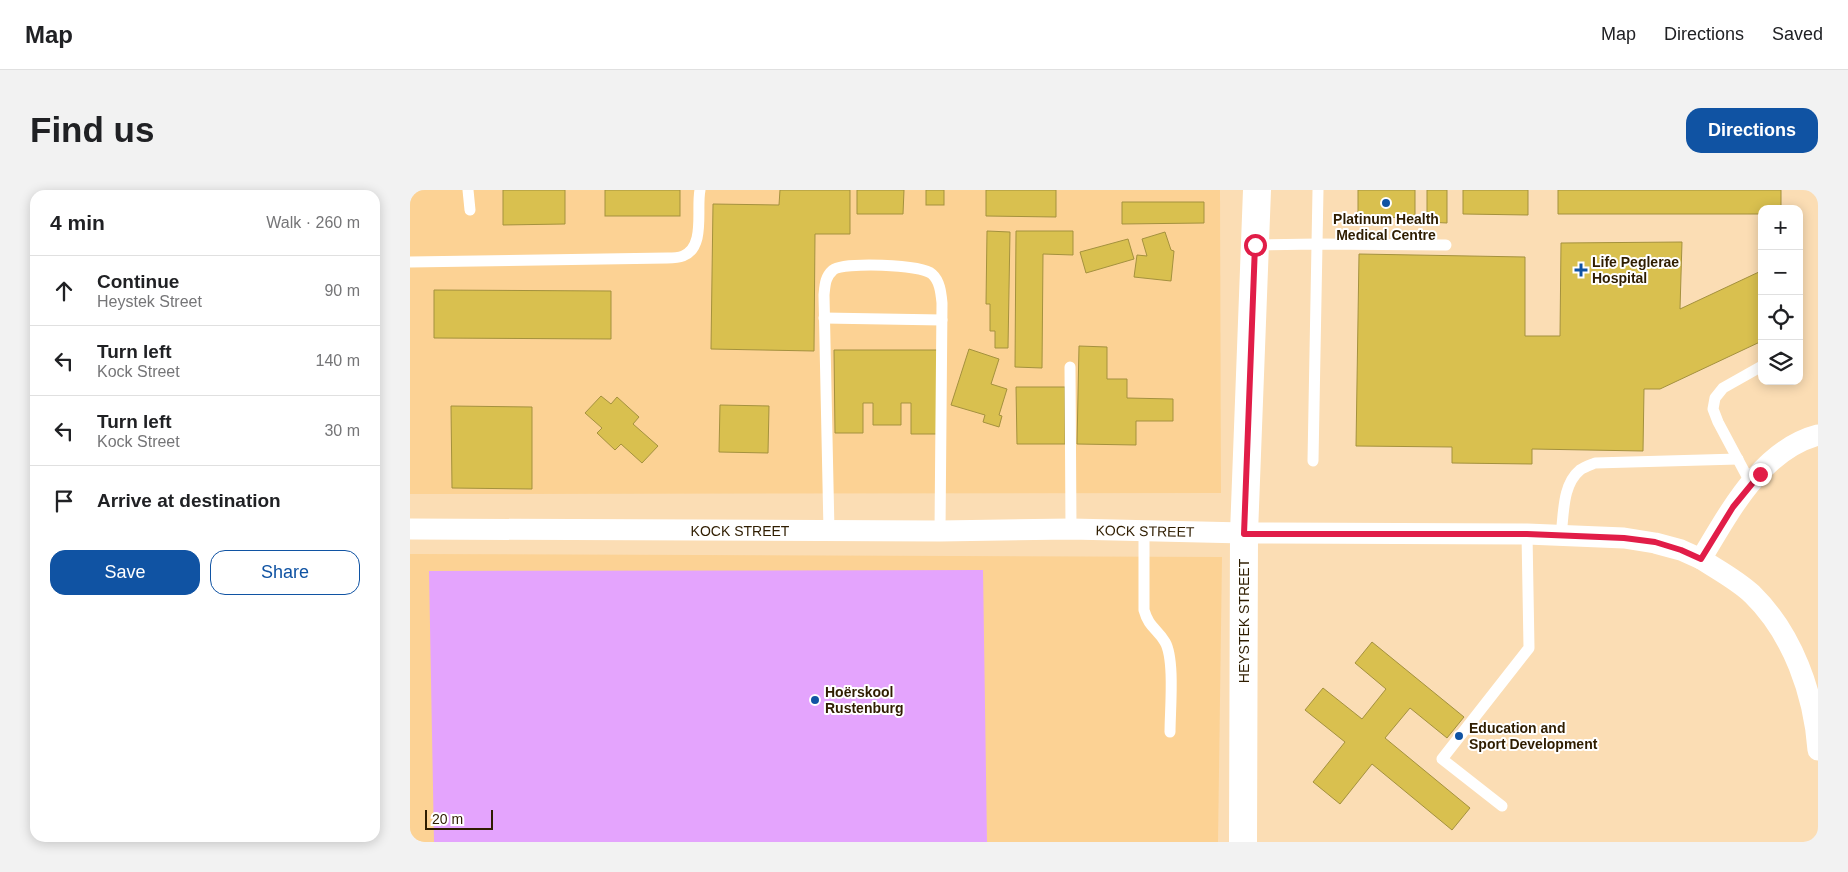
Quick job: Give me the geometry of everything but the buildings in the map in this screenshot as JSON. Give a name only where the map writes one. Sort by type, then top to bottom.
[{"type":"street","name":"HEYSTEK STREET","points":[[1243,842],[1244,534],[1257,190]]},
{"type":"street","points":[[1701,559],[1733,507],[1751,484],[1778,456],[1802,439],[1818,435]]},
{"type":"street","name":"KOCK STREET","points":[[410,529],[829,531],[1070,529],[1244,534],[1527,534],[1624,538],[1655,542],[1681,550],[1701,559],[1752,594],[1778,627],[1794,655],[1808,690],[1816,727],[1818,750]]},
{"type":"lane","points":[[468,190],[470,210]]},
{"type":"lane","points":[[410,262],[682,257],[690,252],[698,237],[700,190]]},
{"type":"lane","points":[[1313,460],[1318,190]]},
{"type":"lane","points":[[1255,245],[1446,245]]},
{"type":"lane","points":[[829,531],[824,295],[826,278],[834,269],[845,266],[903,266],[920,268],[932,274],[939,286],[942,303],[940,531]]},
{"type":"lane","points":[[824,318],[942,320]]},
{"type":"lane","points":[[1070,367],[1070,529]]},
{"type":"lane","points":[[1751,484],[1713,409],[1715,398],[1723,388],[1758,368]]},
{"type":"lane","points":[[1561,535],[1566,494],[1571,480],[1581,470],[1595,463],[1738,459]]},
{"type":"lane","points":[[1144,532],[1144,610],[1148,622],[1165,642],[1170,656],[1170,732]]},
{"type":"lane","points":[[1502,806],[1442,759],[1529,648],[1527,534]]},
{"type":"shaded area","points":[[410,190],[1220,190],[1221,493],[410,494]]},
{"type":"shaded area","name":"Hoërskool Rustenburg","points":[[410,554],[1222,557],[1218,842],[410,842]]},
{"type":"shaded area","name":"Hoërskool Rustenburg","points":[[983,570],[987,842],[434,842],[429,571]]},
{"type":"place","name":"Platinum Health Medical Centre","points":[[1386,203]]},
{"type":"place","name":"Life Peglerae Hospital","points":[[1581,270]]},
{"type":"place","name":"Hoërskool Rustenburg","points":[[815,700]]},
{"type":"place","name":"Education and Sport Development","points":[[1459,736]]},
{"type":"route","points":[[1255,245],[1244,534],[1527,534],[1624,538],[1655,542],[1681,550],[1701,559],[1733,507],[1760,474]]}]
